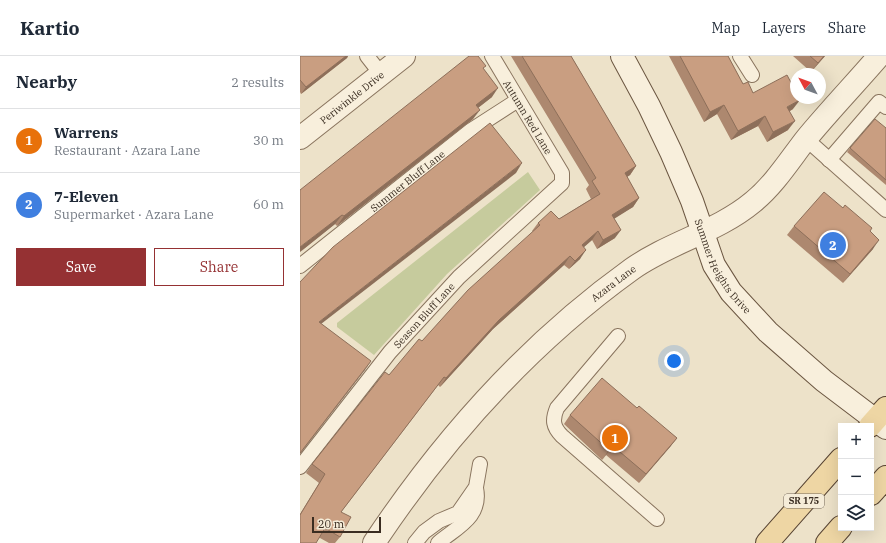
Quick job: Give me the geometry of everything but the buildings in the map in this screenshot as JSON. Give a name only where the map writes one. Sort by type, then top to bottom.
[{"type":"main road","name":"SR 175","points":[[767,543],[838,462]]},
{"type":"main road","points":[[874,491],[886,477]]},
{"type":"main road","points":[[827,543],[838,530]]},
{"type":"street","name":"Periwinkle Drive","points":[[300,138],[404,56]]},
{"type":"street","name":"Summer Heights Drive","points":[[622,56],[649,106],[671,152],[692,201],[714,265],[743,306],[768,332],[834,390],[879,420]]},
{"type":"street","name":"Azara Lane","points":[[374,543],[406,496],[452,438],[513,371],[554,332],[633,268],[652,256],[730,219],[755,201],[782,171],[806,139],[879,56]]},
{"type":"lane","points":[[367,56],[381,74]]},
{"type":"lane","name":"Autumn Red Lane","points":[[492,56],[563,178]]},
{"type":"lane","points":[[740,56],[752,75]]},
{"type":"lane","name":"Summer Bluff Lane","points":[[300,266],[470,132],[518,100]]},
{"type":"lane","points":[[829,160],[879,102],[886,107]]},
{"type":"lane","points":[[806,139],[886,210]]},
{"type":"lane","name":"Season Bluff Lane","points":[[300,468],[390,352],[459,277],[559,187],[563,178]]},
{"type":"lane","points":[[618,336],[557,408],[553,419],[554,424],[562,436],[658,519]]},
{"type":"lane","points":[[438,543],[464,525],[474,510],[478,498],[476,487],[480,464]]},
{"type":"lane","points":[[415,543],[424,532],[439,521],[458,513],[476,487]]},
{"type":"green space","points":[[528,172],[540,190],[447,274],[374,355],[337,327],[337,323]]},
{"type":"place","name":"7-Eleven","points":[[833,245]]},
{"type":"place","name":"Warrens","points":[[615,438]]}]
